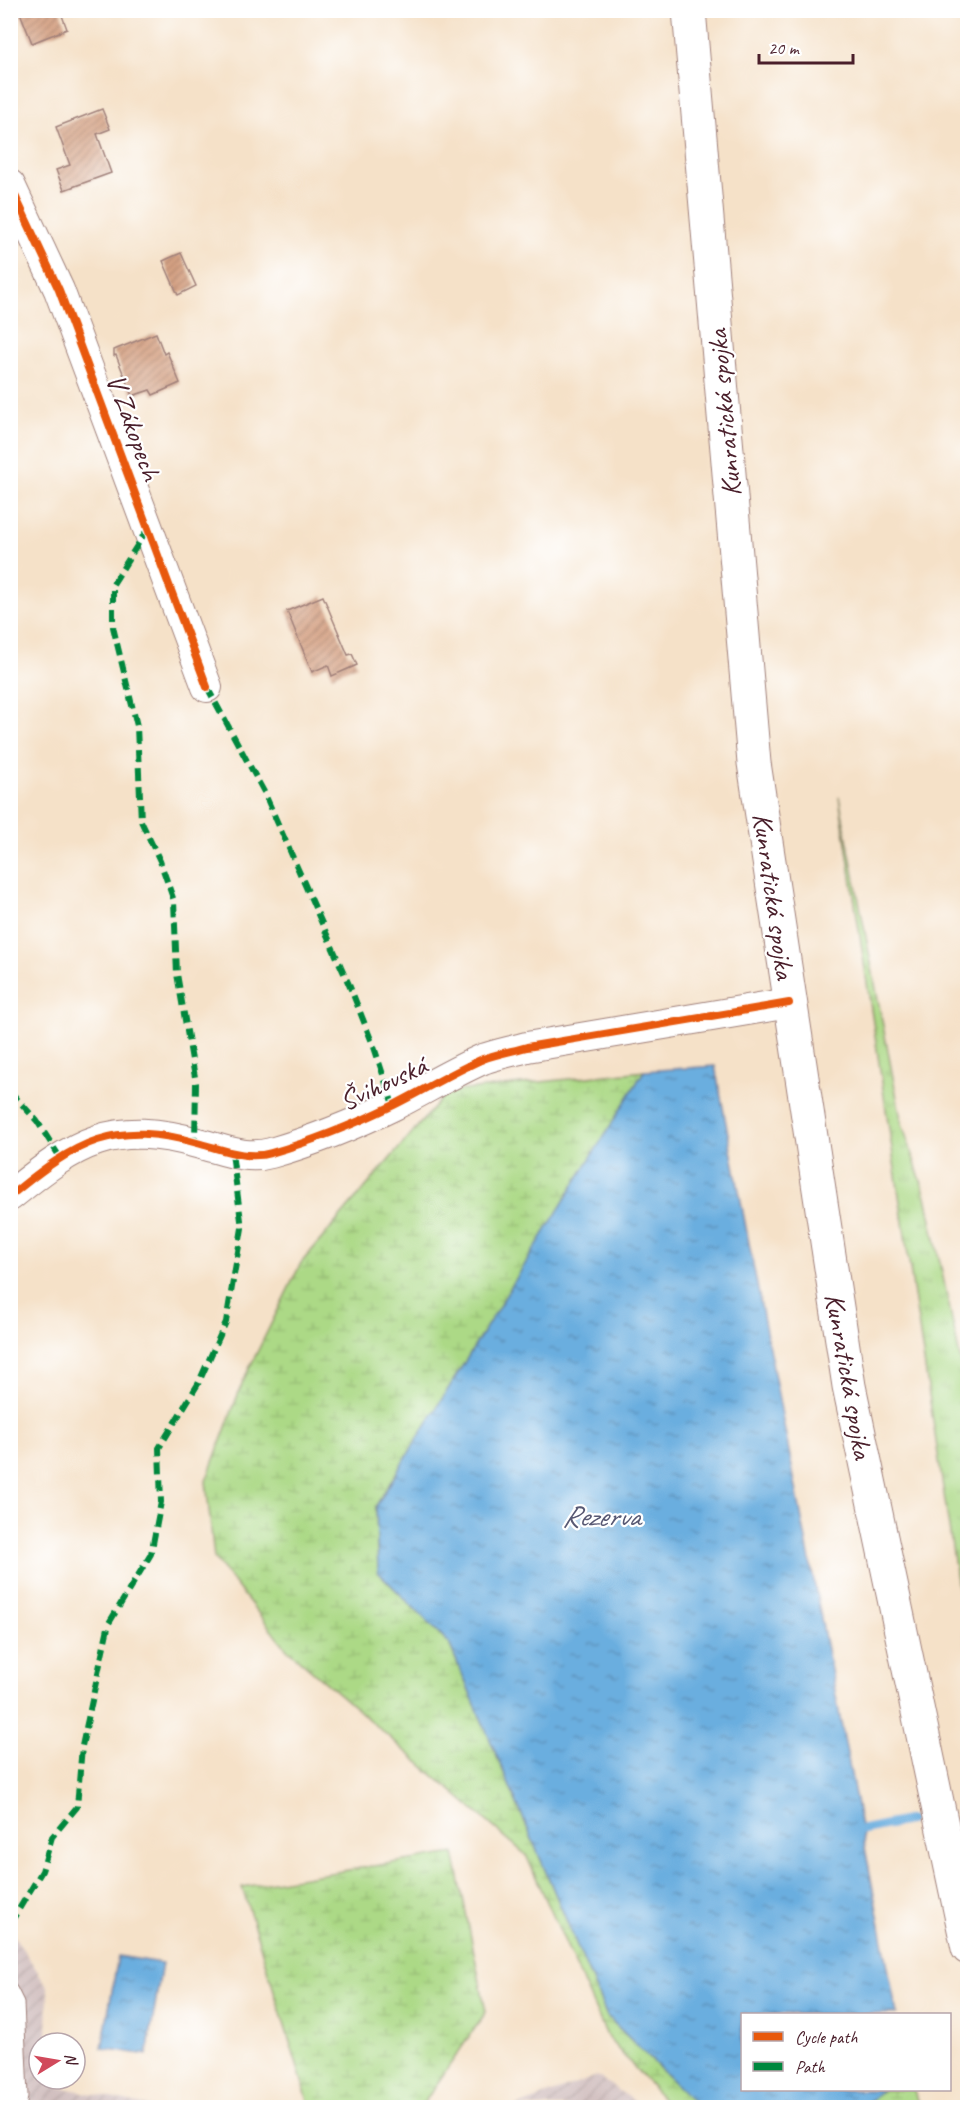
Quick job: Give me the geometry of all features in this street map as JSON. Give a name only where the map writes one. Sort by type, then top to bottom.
[{"type":"main road","name":"Kunratická spojka","points":[[689,10],[754,763],[849,1386],[968,1948]]},
{"type":"street","name":"V Zákopech","points":[[10,185],[59,290],[207,687]]},
{"type":"street","name":"Švihovská","points":[[10,1196],[75,1149],[104,1137],[133,1132],[186,1140],[245,1156],[268,1154],[364,1118],[484,1059],[538,1045],[789,1003]]},
{"type":"lane","points":[[10,1991],[16,2003],[20,2096],[18,2108]]},
{"type":"shaded area","points":[[10,1930],[48,1987],[47,2031],[27,2031],[27,2091],[79,2091],[153,2107],[11,2107]]},
{"type":"shaded area","points":[[597,2076],[643,2107],[515,2107]]},
{"type":"green space","points":[[839,797],[902,1124],[926,1196],[967,1391],[967,1647]]},
{"type":"green space","points":[[645,1071],[376,1506],[378,1572],[449,1643],[607,2016],[699,2107],[670,2107],[608,2038],[526,1855],[287,1649],[214,1558],[206,1481],[243,1381],[301,1263],[447,1092]]},
{"type":"green space","points":[[454,1853],[486,2012],[421,2107],[335,2108],[309,2104],[242,1887]]},
{"type":"green space","points":[[881,2091],[914,2091],[919,2107],[863,2108]]},
{"type":"water","name":"Rezerva","points":[[715,1066],[897,2013],[741,2013],[741,2091],[881,2091],[863,2107],[699,2107],[607,2016],[449,1643],[378,1572],[376,1506],[644,1071]]},
{"type":"water","points":[[118,1956],[162,1963],[147,2055],[102,2048]]},
{"type":"building","points":[[19,10],[60,10],[67,29],[32,43]]},
{"type":"building","points":[[102,109],[110,129],[97,134],[111,173],[64,190],[56,170],[70,165],[56,127]]},
{"type":"building","points":[[181,253],[196,286],[178,295],[163,261]]},
{"type":"building","points":[[156,333],[164,354],[167,352],[180,383],[153,395],[150,390],[132,396],[116,355],[114,356],[114,350]]},
{"type":"building","points":[[323,596],[348,655],[352,654],[357,665],[332,676],[328,665],[312,672],[287,611]]},
{"type":"waterway","points":[[852,1832],[910,1820]]},
{"type":"marked path","points":[[148,528],[113,584],[113,627],[137,726],[141,821],[160,861],[174,901],[177,974],[196,1083],[195,1142]]},
{"type":"marked path","points":[[207,687],[264,792],[350,987],[374,1047],[393,1105]]},
{"type":"marked path","points":[[10,1091],[37,1121],[61,1159]]},
{"type":"marked path","points":[[10,1924],[42,1871],[52,1837],[77,1807],[82,1746],[109,1623],[151,1554],[161,1502],[159,1448],[198,1384],[226,1322],[242,1228],[232,1153]]},
{"type":"cycle path","points":[[10,185],[59,290],[207,687]]},
{"type":"cycle path","points":[[10,1196],[56,1161],[98,1140],[120,1135],[143,1134],[170,1137],[236,1153],[262,1155],[349,1125],[394,1105],[483,1059],[527,1047],[789,1003]]}]
